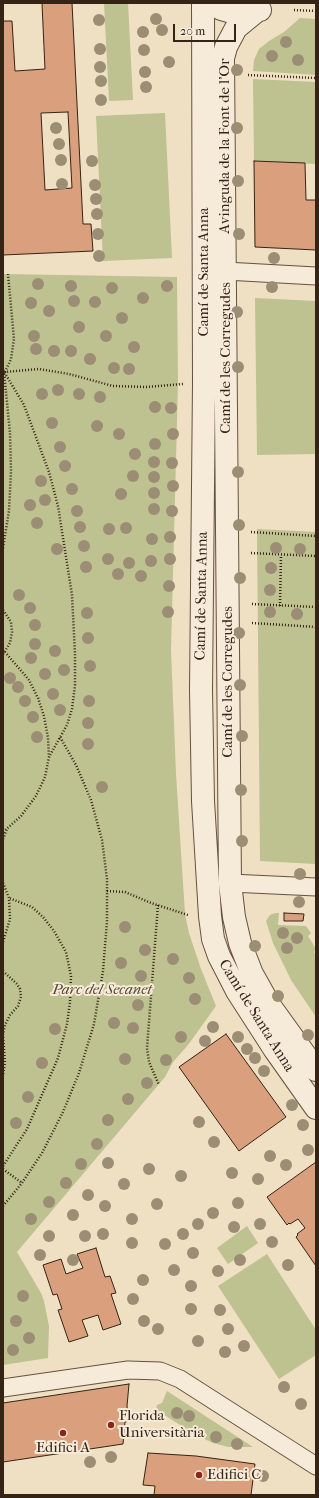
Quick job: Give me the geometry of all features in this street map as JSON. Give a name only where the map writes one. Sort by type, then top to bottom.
[{"type":"street","name":"Camí de Santa Anna","points":[[204,3],[204,383],[201,690],[203,808],[210,916],[213,939],[219,956],[238,991],[275,1050],[316,1108]]},
{"type":"street","points":[[214,3],[221,9],[235,13],[246,13],[264,7]]},
{"type":"street","name":"Avinguda de la Font de l'Or","points":[[225,271],[223,58],[226,47],[236,28],[264,7]]},
{"type":"street","name":"Camí de Santa Anna","points":[[203,55],[215,32],[235,13]]},
{"type":"street","points":[[225,271],[316,276]]},
{"type":"street","name":"Camí de les Corregudes","points":[[225,271],[230,884],[234,917],[240,943],[252,974],[270,1006],[316,1070]]},
{"type":"street","points":[[230,884],[316,888]]},
{"type":"street","points":[[3,1388],[128,1370],[160,1371],[180,1379],[316,1466]]},
{"type":"path","points":[[294,10],[316,11]]},
{"type":"path","points":[[248,75],[316,78]]},
{"type":"path","points":[[3,548],[9,511],[11,471],[10,433],[4,372],[11,359],[14,339],[8,274]]},
{"type":"path","points":[[4,372],[38,369],[69,374],[112,386],[184,384]]},
{"type":"path","points":[[4,372],[24,405],[49,472],[65,542],[72,595],[76,654],[72,709],[67,725],[49,757]]},
{"type":"path","points":[[251,532],[316,536]]},
{"type":"path","points":[[251,553],[316,556]]},
{"type":"path","points":[[280,606],[281,555]]},
{"type":"path","points":[[252,604],[316,607]]},
{"type":"path","points":[[3,610],[10,622],[12,632],[10,643],[4,653],[29,680],[38,698],[44,716],[48,738],[49,757],[45,777],[36,796],[21,816],[3,832]]},
{"type":"path","points":[[252,623],[316,627]]},
{"type":"path","points":[[3,1206],[22,1183],[42,1153],[63,1112],[79,1073],[94,1024],[103,971],[107,921],[107,891],[102,840],[91,800],[76,765],[60,737]]},
{"type":"path","points":[[3,839],[8,827]]},
{"type":"path","points":[[3,880],[10,898],[10,919],[3,942]]},
{"type":"path","points":[[107,891],[125,892],[192,917]]},
{"type":"path","points":[[10,898],[32,907],[43,917],[54,931],[66,952],[71,976],[67,1024],[58,1058],[27,1129],[3,1168],[22,1183]]},
{"type":"path","points":[[158,905],[147,1048],[149,1062],[159,1085]]},
{"type":"path","points":[[3,971],[20,989],[21,997],[18,1006],[5,1025],[3,1034],[5,1063],[3,1074]]},
{"type":"green space","points":[[104,3],[128,3],[133,100],[109,101]]},
{"type":"green space","points":[[300,18],[316,19],[316,75],[253,71],[254,60],[259,49],[284,32]]},
{"type":"green space","points":[[253,79],[316,82],[316,164],[254,161]]},
{"type":"green space","points":[[165,113],[172,258],[103,261],[96,116]]},
{"type":"green space","name":"Parc del Secanet","points":[[3,274],[177,277],[178,384],[171,650],[176,774],[185,914],[189,933],[201,969],[216,1006],[188,1045],[173,1062],[165,1077],[17,1252],[41,1293],[44,1301],[49,1326],[48,1358],[3,1365]]},
{"type":"green space","points":[[255,298],[316,301],[316,454],[257,455]]},
{"type":"green space","points":[[257,529],[316,532],[316,864],[260,861]]},
{"type":"green space","points":[[279,913],[278,925],[306,926],[311,933],[308,936],[316,949],[314,952],[316,955],[316,1017],[291,980],[273,943],[266,921],[270,915]]},
{"type":"green space","points":[[247,1226],[258,1243],[228,1264],[217,1248]]},
{"type":"green space","points":[[267,1254],[316,1330],[316,1355],[279,1379],[218,1286]]},
{"type":"green space","points":[[167,1391],[253,1447],[228,1447],[213,1443],[198,1436],[156,1410],[157,1405],[162,1403]]},
{"type":"building","points":[[42,3],[72,3],[83,224],[91,224],[93,251],[3,255],[3,21],[12,21],[15,71],[45,69]],"holes":[[[68,112],[72,188],[45,190],[41,113]]]},
{"type":"building","points":[[254,161],[305,163],[306,200],[316,200],[316,250],[255,247]]},
{"type":"building","points":[[284,913],[304,914],[303,921],[284,921]]},
{"type":"building","points":[[226,1034],[286,1117],[239,1151],[179,1067]]},
{"type":"building","points":[[316,1162],[316,1266],[296,1237],[298,1235],[297,1234],[305,1228],[298,1219],[287,1225],[267,1197]]},
{"type":"building","points":[[96,1248],[105,1277],[110,1276],[116,1293],[111,1294],[121,1324],[103,1330],[98,1315],[82,1320],[88,1336],[69,1342],[58,1310],[62,1309],[57,1294],[53,1295],[43,1265],[61,1259],[66,1274],[83,1268],[77,1254]]},
{"type":"building","name":"Edifici A","points":[[129,1384],[127,1406],[129,1421],[125,1422],[123,1444],[3,1462],[3,1403]]},
{"type":"building","name":"Edifici C","points":[[148,1453],[196,1456],[255,1464],[251,1495],[154,1495],[155,1486],[143,1485]]},
{"type":"place","name":"Florida Universitària","points":[[111,1425]]},
{"type":"place","name":"Edifici A","points":[[63,1433]]},
{"type":"place","name":"Edifici C","points":[[199,1475]]}]
